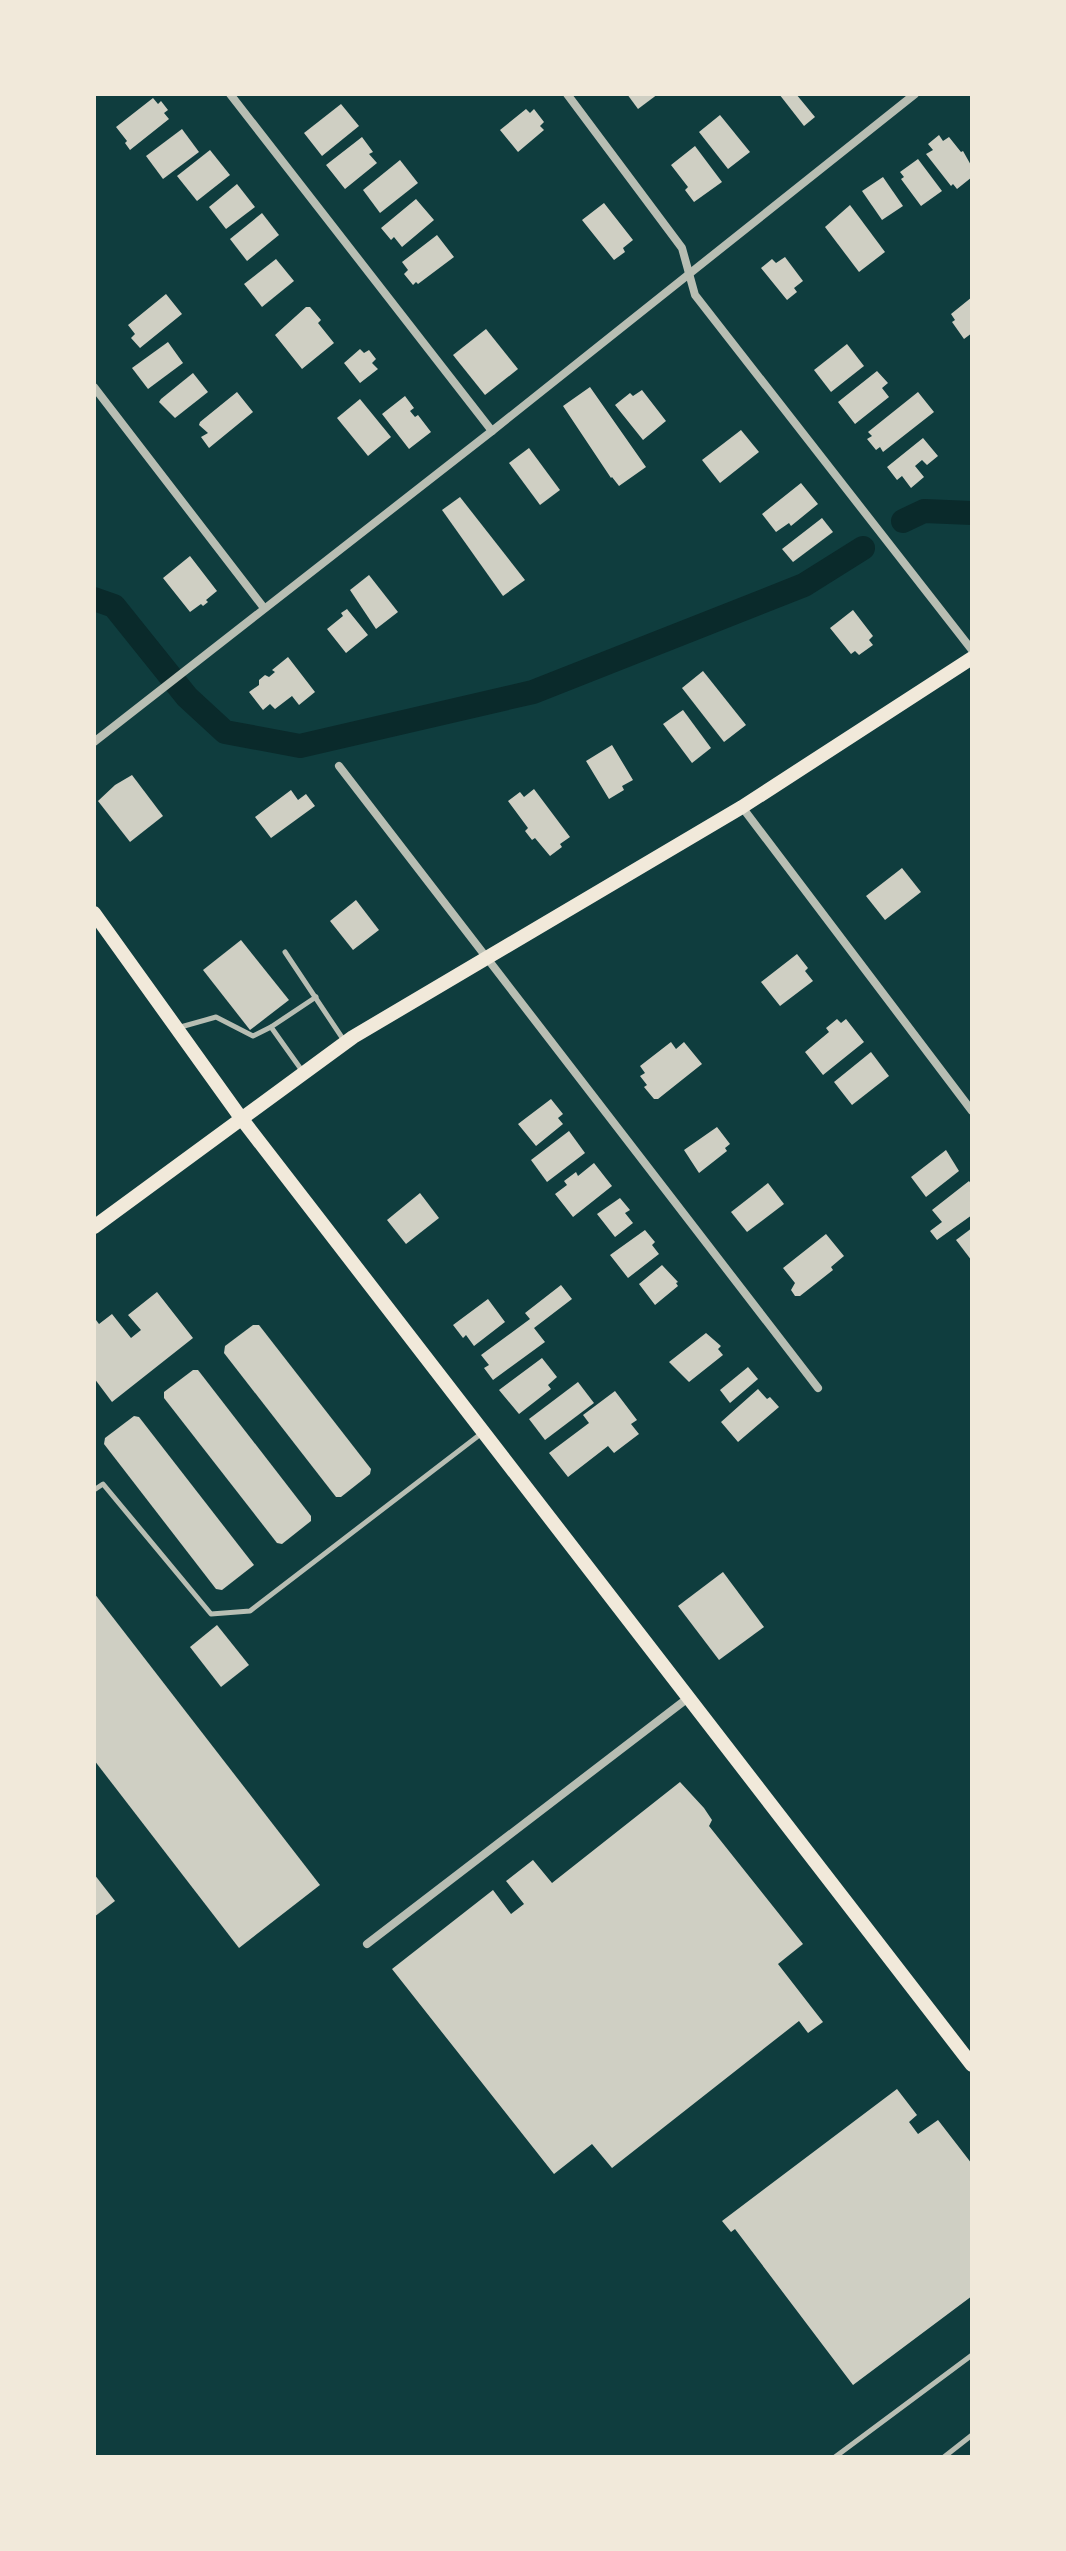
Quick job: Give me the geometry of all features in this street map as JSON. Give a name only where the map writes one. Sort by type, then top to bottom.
[{"type":"main road","points":[[94,1227],[346,1043],[742,807],[972,658]]},
{"type":"main road","points":[[94,913],[241,1118],[972,2065]]},
{"type":"street","points":[[230,94],[492,431]]},
{"type":"street","points":[[567,94],[682,248],[695,295],[972,650]]},
{"type":"street","points":[[94,742],[492,431],[915,94]]},
{"type":"street","points":[[94,387],[264,608]]},
{"type":"street","points":[[339,766],[818,1388]]},
{"type":"street","points":[[742,807],[972,1111]]},
{"type":"street","points":[[367,1944],[688,1698]]},
{"type":"lane","points":[[285,952],[346,1043]]},
{"type":"lane","points":[[176,1028],[216,1017],[253,1036],[316,997]]},
{"type":"lane","points":[[271,1027],[303,1073]]},
{"type":"lane","points":[[94,1490],[103,1484],[211,1614],[250,1611],[483,1432]]},
{"type":"lane","points":[[835,2457],[972,2355]]},
{"type":"lane","points":[[944,2457],[972,2435]]},
{"type":"building","points":[[627,94],[658,94],[638,109]]},
{"type":"building","points":[[779,94],[796,94],[815,117],[804,126]]},
{"type":"building","points":[[153,98],[158,104],[161,101],[168,110],[164,113],[169,119],[130,150],[116,127]]},
{"type":"building","points":[[341,104],[359,126],[322,156],[304,133]]},
{"type":"building","points":[[526,109],[530,113],[534,109],[544,122],[540,126],[544,130],[518,152],[500,130]]},
{"type":"building","points":[[720,115],[750,152],[728,169],[699,132]]},
{"type":"building","points":[[182,129],[199,152],[163,179],[146,156]]},
{"type":"building","points":[[939,135],[943,141],[949,137],[963,151],[972,167],[972,177],[957,189],[953,184],[951,186],[926,154],[933,150],[928,144]]},
{"type":"building","points":[[362,137],[373,152],[369,154],[377,163],[345,189],[326,165]]},
{"type":"building","points":[[695,146],[722,182],[694,202],[685,190],[688,187],[671,165]]},
{"type":"building","points":[[210,150],[230,175],[197,201],[177,176]]},
{"type":"building","points":[[918,159],[942,191],[921,206],[901,179],[904,177],[900,172]]},
{"type":"building","points":[[400,160],[418,183],[380,213],[363,190]]},
{"type":"building","points":[[883,177],[903,206],[882,220],[862,191]]},
{"type":"building","points":[[237,184],[255,207],[226,229],[209,207]]},
{"type":"building","points":[[416,199],[434,220],[402,247],[381,228]]},
{"type":"building","points":[[604,203],[633,240],[623,248],[625,252],[614,260],[582,220]]},
{"type":"building","points":[[850,205],[885,252],[859,272],[825,227]]},
{"type":"building","points":[[262,213],[279,235],[247,261],[230,239]]},
{"type":"building","points":[[437,235],[454,257],[413,285],[404,274],[408,270],[402,262]]},
{"type":"building","points":[[785,257],[803,281],[794,288],[797,292],[787,300],[761,268],[772,259],[776,263]]},
{"type":"building","points":[[276,259],[294,281],[262,307],[244,284]]},
{"type":"building","points":[[166,294],[182,314],[140,348],[131,338],[135,334],[128,325]]},
{"type":"building","points":[[972,297],[972,333],[964,339],[952,322],[955,320],[951,314]]},
{"type":"building","points":[[306,307],[310,307],[321,320],[318,323],[334,343],[302,369],[275,335]]},
{"type":"building","points":[[486,329],[518,369],[485,395],[453,355]]},
{"type":"building","points":[[168,342],[183,363],[148,389],[132,368]]},
{"type":"building","points":[[847,344],[864,366],[831,392],[814,370]]},
{"type":"building","points":[[360,349],[364,353],[369,350],[376,359],[372,363],[378,369],[360,383],[344,363]]},
{"type":"building","points":[[877,371],[888,383],[882,388],[889,397],[855,424],[838,402]]},
{"type":"building","points":[[193,373],[208,392],[175,418],[159,402]]},
{"type":"building","points":[[590,387],[646,467],[619,486],[563,406]]},
{"type":"building","points":[[642,390],[666,421],[643,440],[615,405],[630,393],[633,396]]},
{"type":"building","points":[[237,392],[253,412],[209,448],[201,437],[208,433],[199,425],[200,422]]},
{"type":"building","points":[[918,392],[934,412],[883,452],[880,447],[876,450],[867,439],[872,436],[868,432]]},
{"type":"building","points":[[405,396],[414,408],[410,411],[415,417],[418,415],[431,432],[409,449],[382,414]]},
{"type":"building","points":[[360,399],[391,437],[368,456],[337,418]]},
{"type":"building","points":[[741,430],[759,452],[720,483],[702,460]]},
{"type":"building","points":[[923,438],[938,456],[927,465],[922,460],[915,466],[924,477],[911,488],[902,476],[897,480],[887,467]]},
{"type":"building","points":[[529,448],[560,490],[540,505],[509,463]]},
{"type":"building","points":[[801,483],[818,504],[791,526],[789,523],[776,532],[762,514]]},
{"type":"building","points":[[460,497],[525,580],[503,596],[442,510]]},
{"type":"building","points":[[822,518],[833,532],[793,562],[782,549]]},
{"type":"building","points":[[190,556],[217,591],[203,606],[201,604],[190,612],[163,578]]},
{"type":"building","points":[[369,575],[398,612],[376,629],[350,590]]},
{"type":"building","points":[[347,609],[368,635],[346,653],[327,629]]},
{"type":"building","points":[[853,610],[873,636],[869,640],[873,645],[859,655],[855,651],[851,654],[830,628]]},
{"type":"building","points":[[288,657],[315,692],[299,705],[292,696],[275,709],[270,704],[263,710],[249,692],[259,685],[259,680],[265,675],[269,677],[275,672],[272,670]]},
{"type":"building","points":[[703,671],[746,725],[724,742],[682,688]]},
{"type":"building","points":[[683,710],[711,748],[692,763],[663,724]]},
{"type":"building","points":[[612,745],[633,780],[609,799],[586,761]]},
{"type":"building","points":[[132,775],[163,816],[130,842],[98,801]]},
{"type":"building","points":[[534,789],[570,837],[550,856],[525,831],[528,828],[508,801],[520,792],[524,797]]},
{"type":"building","points":[[291,790],[298,800],[306,794],[315,806],[271,838],[255,817]]},
{"type":"building","points":[[902,868],[921,892],[885,920],[866,896]]},
{"type":"building","points":[[356,900],[379,930],[353,950],[330,921]]},
{"type":"building","points":[[241,940],[289,1000],[250,1030],[203,970]]},
{"type":"building","points":[[797,954],[813,981],[780,1006],[761,982]]},
{"type":"building","points":[[837,1019],[841,1023],[846,1019],[864,1042],[823,1075],[805,1052],[829,1032],[826,1028]]},
{"type":"building","points":[[671,1042],[676,1049],[684,1042],[702,1064],[654,1099],[644,1087],[647,1085],[640,1076],[645,1073],[640,1066]]},
{"type":"building","points":[[871,1052],[889,1076],[852,1105],[834,1082]]},
{"type":"building","points":[[551,1099],[563,1114],[558,1118],[563,1124],[536,1146],[518,1124]]},
{"type":"building","points":[[717,1127],[730,1144],[725,1148],[727,1151],[699,1173],[684,1150]]},
{"type":"building","points":[[569,1131],[585,1153],[547,1182],[531,1160]]},
{"type":"building","points":[[946,1150],[959,1171],[926,1197],[911,1177]]},
{"type":"building","points":[[594,1163],[612,1186],[573,1217],[555,1194],[567,1185],[564,1181],[576,1172],[578,1176]]},
{"type":"building","points":[[969,1181],[972,1185],[972,1215],[937,1240],[930,1231],[942,1222],[932,1210]]},
{"type":"building","points":[[768,1183],[784,1204],[747,1232],[731,1212]]},
{"type":"building","points":[[420,1193],[439,1218],[406,1244],[387,1220]]},
{"type":"building","points":[[620,1198],[630,1210],[625,1213],[633,1223],[615,1237],[597,1214]]},
{"type":"building","points":[[972,1228],[972,1261],[956,1240]]},
{"type":"building","points":[[645,1230],[655,1242],[652,1245],[659,1254],[628,1278],[610,1255]]},
{"type":"building","points":[[826,1234],[844,1256],[831,1267],[833,1270],[800,1296],[795,1296],[791,1290],[795,1283],[783,1268]]},
{"type":"building","points":[[662,1265],[678,1282],[678,1286],[655,1305],[639,1284]]},
{"type":"building","points":[[561,1285],[572,1299],[534,1328],[545,1342],[493,1380],[484,1368],[489,1365],[481,1355],[530,1319],[525,1313]]},
{"type":"building","points":[[157,1292],[193,1338],[112,1402],[94,1378],[94,1322],[96,1320],[99,1324],[112,1314],[131,1338],[141,1330],[128,1315]]},
{"type":"building","points":[[488,1299],[505,1322],[474,1346],[453,1325]]},
{"type":"building","points":[[253,1325],[259,1325],[371,1469],[370,1474],[341,1497],[336,1497],[224,1353],[225,1346]]},
{"type":"building","points":[[706,1333],[721,1346],[718,1349],[723,1355],[689,1382],[669,1362]]},
{"type":"building","points":[[542,1358],[557,1377],[548,1385],[551,1389],[519,1414],[499,1390]]},
{"type":"building","points":[[748,1367],[758,1379],[730,1403],[720,1390]]},
{"type":"building","points":[[193,1370],[198,1370],[311,1516],[311,1521],[282,1544],[277,1543],[164,1398],[164,1392]]},
{"type":"building","points":[[578,1382],[594,1403],[545,1440],[529,1419]]},
{"type":"building","points":[[758,1389],[779,1407],[738,1442],[721,1422]]},
{"type":"building","points":[[615,1391],[637,1420],[631,1424],[639,1434],[614,1453],[608,1446],[568,1477],[549,1453],[589,1423],[583,1415]]},
{"type":"building","points":[[134,1416],[139,1417],[254,1565],[222,1590],[216,1589],[104,1444],[105,1438]]},
{"type":"building","points":[[723,1572],[764,1627],[719,1660],[678,1606]]},
{"type":"building","points":[[94,1593],[320,1885],[239,1948],[94,1760]]},
{"type":"building","points":[[217,1625],[249,1665],[221,1687],[190,1647]]},
{"type":"building","points":[[680,1782],[712,1820],[709,1826],[803,1944],[778,1964],[823,2022],[808,2033],[799,2021],[612,2168],[592,2144],[554,2174],[392,1969],[493,1890],[511,1914],[524,1904],[506,1881],[533,1860],[552,1883]]},
{"type":"building","points":[[94,1874],[115,1901],[94,1917]]},
{"type":"building","points":[[897,2089],[917,2115],[909,2122],[918,2134],[938,2120],[972,2164],[972,2296],[853,2385],[735,2229],[731,2232],[722,2221]]},
{"type":"waterway","points":[[903,521],[924,511],[972,513]]},
{"type":"waterway","points":[[94,599],[114,606],[187,697],[225,732],[300,746],[533,692],[804,585],[863,548]]}]
